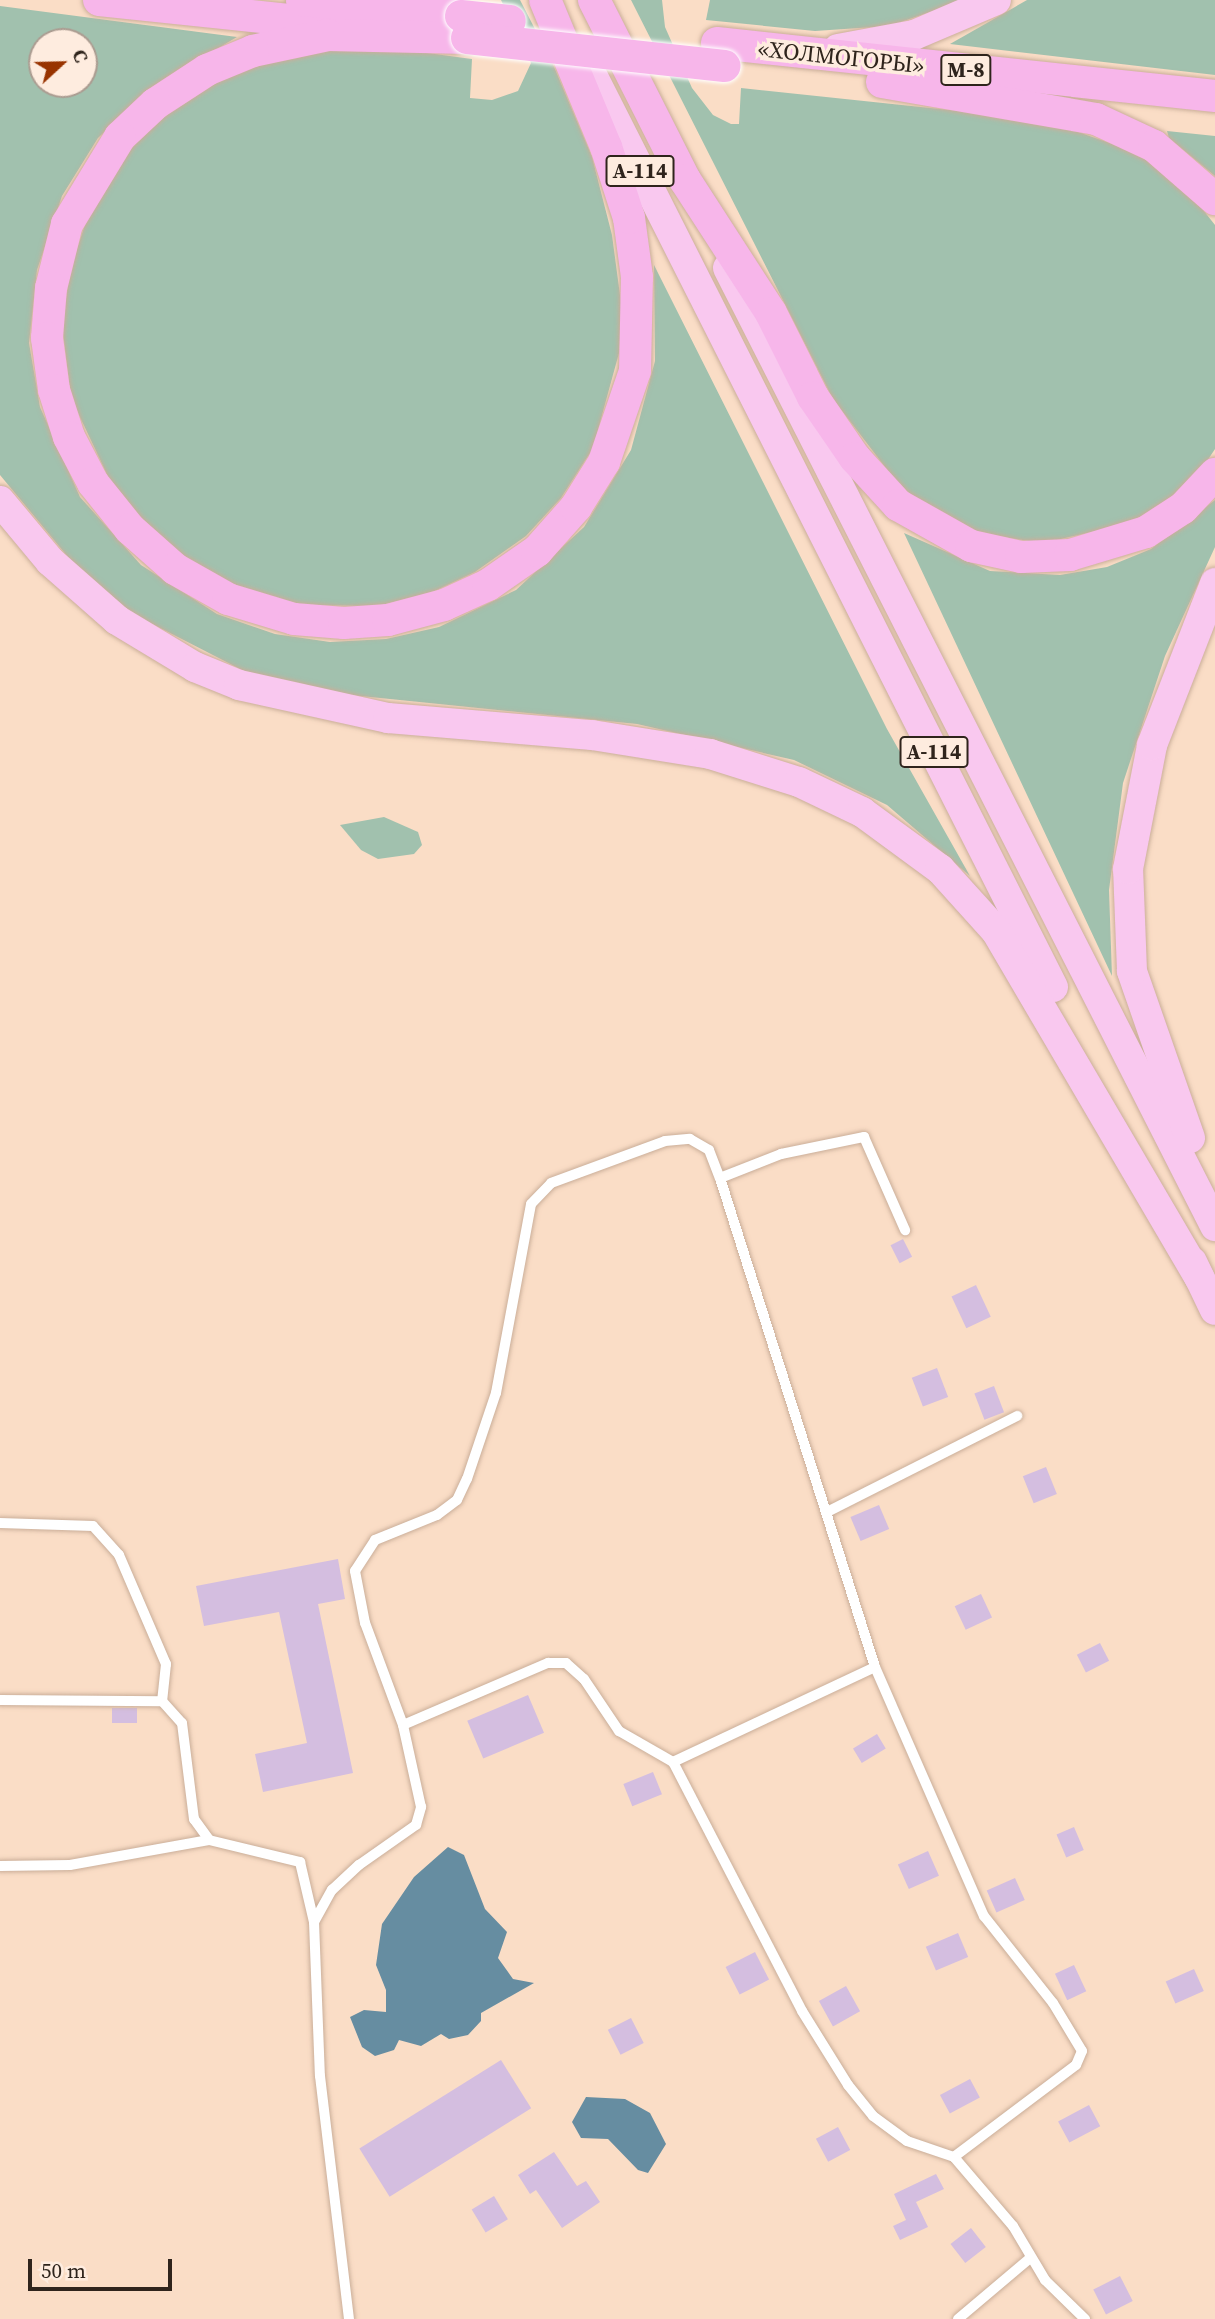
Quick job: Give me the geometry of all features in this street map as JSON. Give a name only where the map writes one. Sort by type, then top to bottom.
[{"type":"highway","name":"М-8","points":[[99,0],[464,27],[720,55]]},
{"type":"highway","name":"М-8","points":[[302,0],[464,27]]},
{"type":"highway","points":[[464,27],[328,35],[253,51],[207,70],[155,104],[120,137],[68,224],[51,288],[47,338],[54,390],[69,437],[93,483],[130,529],[175,569],[228,599],[282,616],[344,623],[388,620],[444,605],[488,585],[537,551],[576,507],[604,463],[635,372],[637,277],[629,218],[606,147],[545,0]]},
{"type":"highway","name":"А-114","points":[[594,0],[685,180]]},
{"type":"highway","name":"«ХОЛМОГОРЫ»","points":[[720,55],[882,82],[1215,118]]},
{"type":"highway","name":"«ХОЛМОГОРЫ»","points":[[720,55],[1215,96]]},
{"type":"highway","points":[[882,82],[1096,119],[1154,146],[1215,199]]},
{"type":"highway","points":[[685,180],[771,313],[833,429],[877,484],[923,522],[997,554],[1070,555],[1146,532],[1183,508],[1215,474]]},
{"type":"main road","points":[[353,0],[464,27]]},
{"type":"main road","name":"А-114","points":[[554,0],[1215,1310]]},
{"type":"main road","points":[[612,0],[644,98]]},
{"type":"main road","points":[[720,55],[864,47],[938,27],[996,0]]},
{"type":"main road","name":"А-114","points":[[685,180],[1215,1226]]},
{"type":"main road","points":[[0,501],[50,561],[117,620],[195,667],[239,685],[388,718],[592,735],[710,754],[799,782],[862,812],[940,869],[996,931],[1200,1279]]},
{"type":"main road","points":[[1215,583],[1175,678],[1140,787],[1126,909],[1141,1005],[1215,1192]]},
{"type":"lane","points":[[720,1178],[781,1154],[864,1137],[905,1230]]},
{"type":"lane","points":[[314,1922],[341,1882],[416,1825],[421,1807],[402,1725],[365,1623],[355,1571],[375,1540],[437,1515],[457,1500],[467,1479],[496,1393],[531,1204],[551,1184],[665,1141],[691,1139],[709,1150],[720,1178],[781,1377],[829,1511],[875,1667],[984,1916],[1053,2003],[1082,2051],[1076,2064],[954,2157]]},
{"type":"lane","points":[[829,1511],[1017,1416]]},
{"type":"lane","points":[[0,1523],[93,1526],[119,1556],[166,1664],[162,1701]]},
{"type":"lane","points":[[402,1725],[548,1662],[566,1662],[584,1679],[619,1731],[673,1762],[802,2011],[848,2085],[873,2116],[907,2141],[954,2157],[1013,2226],[1029,2259],[1085,2319]]},
{"type":"lane","points":[[673,1762],[875,1667]]},
{"type":"lane","points":[[0,1700],[162,1701],[182,1723],[194,1819],[209,1840]]},
{"type":"lane","points":[[0,1866],[70,1865],[209,1840],[300,1862],[314,1922],[320,2076],[349,2319]]},
{"type":"lane","points":[[958,2319],[1029,2259]]},
{"type":"green space","points":[[501,0],[520,0],[552,62],[592,157],[612,235],[622,310],[619,353],[593,448],[561,498],[526,536],[475,572],[428,594],[377,606],[301,605],[248,592],[198,568],[149,528],[113,487],[71,398],[62,324],[71,267],[91,207],[129,148],[151,124],[213,79],[309,47],[398,49],[472,59],[470,98],[492,100],[518,91],[531,63]]},
{"type":"green space","points":[[631,0],[662,0],[665,27],[692,88],[713,115],[731,124],[739,124],[741,88],[1044,120],[1138,153],[1188,191],[1215,225],[1215,449],[1205,464],[1174,498],[1131,523],[1043,543],[977,533],[905,493],[833,399]]},
{"type":"green space","points":[[710,0],[965,0],[889,26],[815,31],[706,20]]},
{"type":"green space","points":[[1027,0],[1215,0],[1215,75],[950,44]]},
{"type":"green space","points":[[0,6],[237,37],[149,89],[98,138],[62,196],[37,270],[29,343],[40,407],[80,497],[141,565],[217,614],[275,634],[330,642],[386,639],[439,627],[516,590],[584,527],[631,450],[655,361],[654,265],[887,729],[970,876],[887,805],[794,760],[637,724],[331,693],[244,671],[135,615],[78,569],[0,475]]},
{"type":"green space","points":[[1167,131],[1215,136],[1215,176],[1169,138]]},
{"type":"green space","points":[[1215,500],[1215,547],[1165,656],[1123,783],[1109,890],[1112,976],[904,533],[990,571],[1060,575],[1107,567],[1151,549]]},
{"type":"green space","points":[[384,817],[418,832],[422,845],[414,854],[378,859],[361,850],[340,825]]},
{"type":"water","points":[[448,1847],[464,1855],[485,1909],[507,1932],[498,1958],[513,1979],[534,1983],[481,2013],[481,2021],[468,2035],[449,2039],[441,2034],[421,2046],[399,2040],[394,2050],[375,2056],[362,2047],[350,2017],[364,2010],[386,2012],[386,1990],[376,1965],[382,1924],[414,1877]]},
{"type":"water","points":[[586,2097],[625,2099],[650,2113],[666,2144],[648,2173],[638,2170],[608,2139],[581,2138],[572,2122]]},
{"type":"building","points":[[903,1239],[912,1257],[900,1263],[891,1245]]},
{"type":"building","points":[[976,1285],[991,1317],[966,1328],[952,1296]]},
{"type":"building","points":[[937,1368],[948,1397],[923,1407],[912,1378]]},
{"type":"building","points":[[994,1386],[1004,1412],[984,1420],[974,1394]]},
{"type":"building","points":[[1046,1467],[1057,1494],[1034,1503],[1023,1476]]},
{"type":"building","points":[[879,1505],[889,1529],[861,1541],[850,1517]]},
{"type":"building","points":[[338,1559],[345,1599],[318,1604],[353,1773],[263,1792],[255,1754],[307,1743],[279,1612],[204,1626],[196,1586]]},
{"type":"building","points":[[981,1594],[992,1618],[966,1630],[955,1606]]},
{"type":"building","points":[[1100,1643],[1109,1661],[1086,1673],[1077,1655]]},
{"type":"building","points":[[528,1695],[544,1733],[483,1759],[467,1721]]},
{"type":"building","points":[[112,1708],[137,1708],[137,1723],[112,1723]]},
{"type":"building","points":[[877,1734],[886,1749],[862,1763],[853,1748]]},
{"type":"building","points":[[653,1772],[662,1794],[632,1806],[623,1784]]},
{"type":"building","points":[[1074,1827],[1084,1850],[1066,1857],[1057,1834]]},
{"type":"building","points":[[928,1851],[939,1876],[909,1889],[898,1864]]},
{"type":"building","points":[[1015,1878],[1025,1900],[996,1913],[987,1891]]},
{"type":"building","points":[[958,1933],[968,1957],[936,1971],[926,1947]]},
{"type":"building","points":[[755,1952],[769,1980],[740,1995],[726,1967]]},
{"type":"building","points":[[1074,1965],[1086,1991],[1067,2000],[1055,1974]]},
{"type":"building","points":[[1194,1969],[1204,1991],[1175,2004],[1166,1982]]},
{"type":"building","points":[[846,1986],[860,2011],[833,2026],[819,2001]]},
{"type":"building","points":[[631,2018],[644,2043],[621,2055],[608,2030]]},
{"type":"building","points":[[501,2060],[531,2108],[390,2197],[359,2148]]},
{"type":"building","points":[[970,2079],[980,2098],[950,2114],[940,2095]]},
{"type":"building","points":[[1089,2105],[1100,2126],[1069,2143],[1058,2121]]},
{"type":"building","points":[[838,2127],[850,2150],[828,2162],[816,2139]]},
{"type":"building","points":[[554,2152],[577,2186],[586,2181],[600,2202],[562,2228],[536,2190],[530,2194],[518,2175]]},
{"type":"building","points":[[936,2174],[944,2189],[916,2202],[928,2227],[900,2240],[893,2226],[906,2220],[894,2194]]},
{"type":"building","points":[[494,2196],[508,2219],[486,2233],[472,2209]]},
{"type":"building","points":[[971,2228],[986,2247],[965,2263],[951,2244]]},
{"type":"building","points":[[1120,2276],[1133,2301],[1106,2315],[1093,2290]]}]
